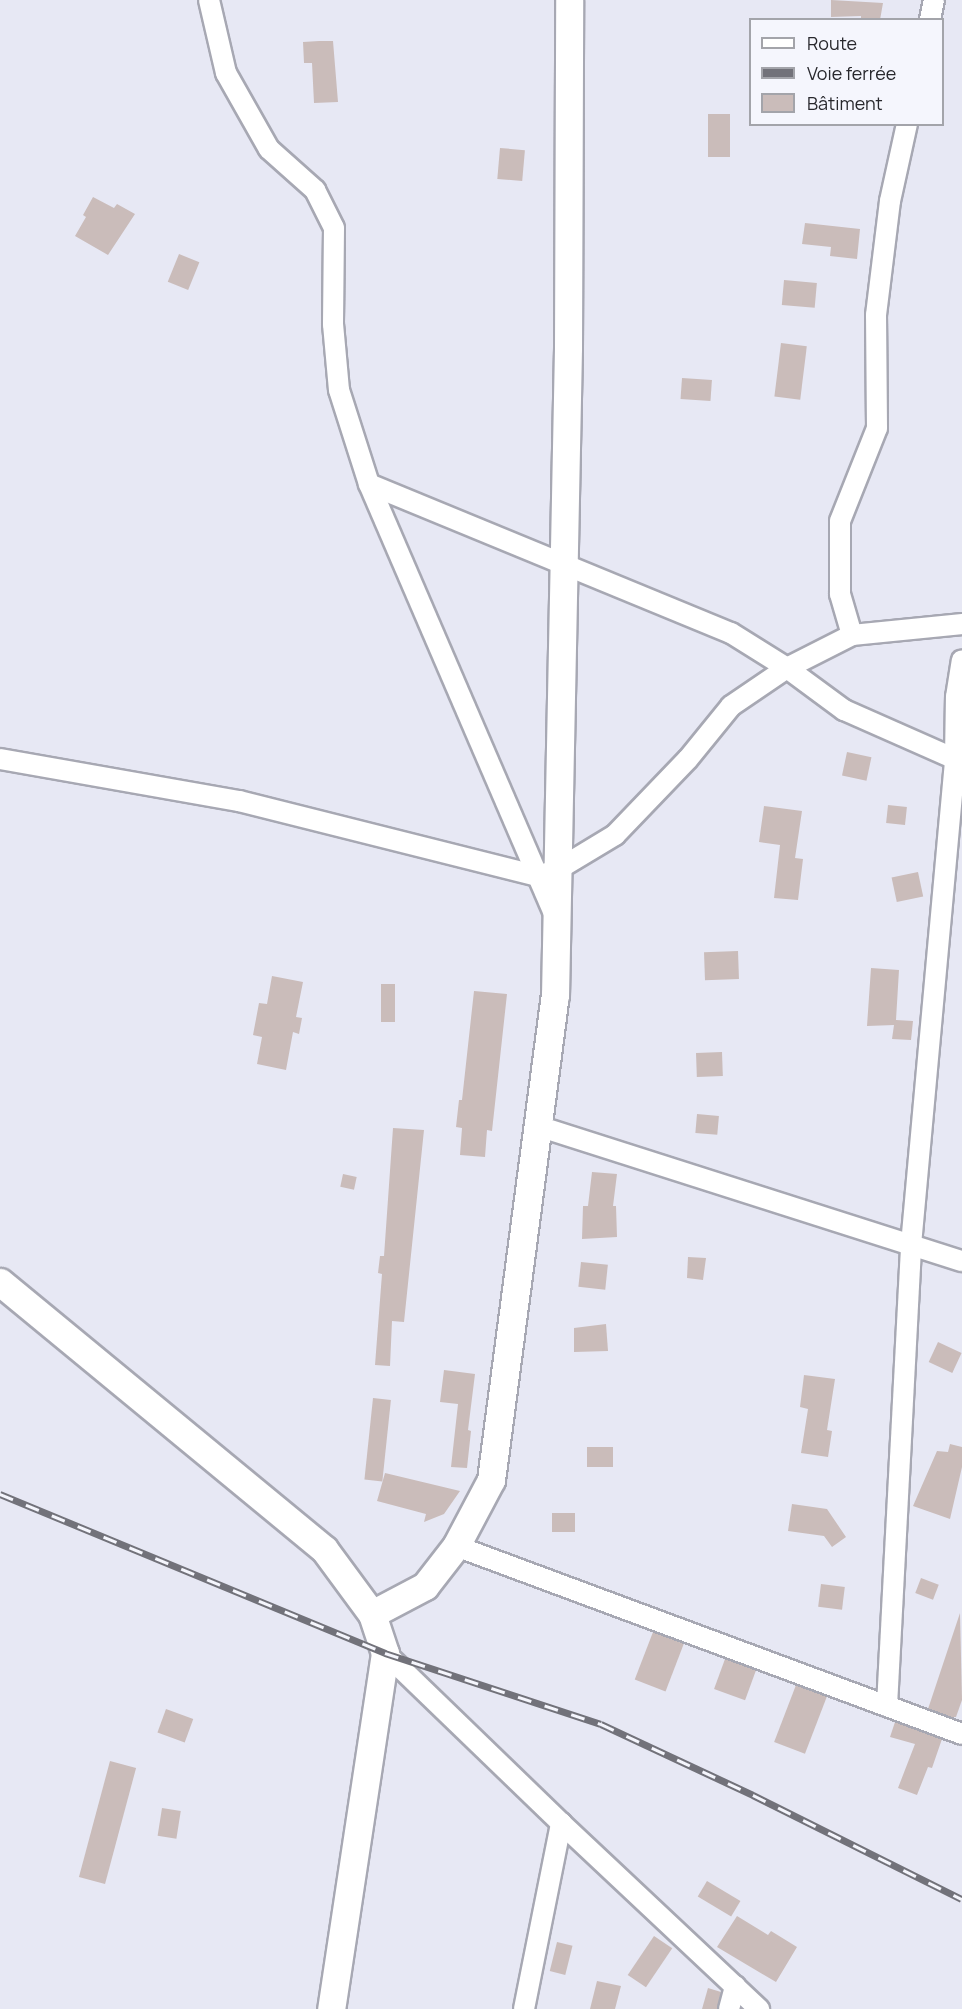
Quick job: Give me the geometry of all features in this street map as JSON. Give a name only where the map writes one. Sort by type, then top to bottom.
[{"type":"main road","points":[[372,1614],[425,1586],[456,1546],[490,1480],[555,996],[556,919],[548,873],[563,564],[568,348],[569,0]]},
{"type":"main road","points":[[0,1282],[324,1550],[372,1614],[385,1653],[331,2009]]},
{"type":"street","points":[[209,0],[226,73],[269,149],[315,190],[334,228],[333,324],[339,390],[369,484],[548,873]]},
{"type":"street","points":[[930,18],[934,0]]},
{"type":"street","points":[[852,635],[840,594],[840,521],[877,428],[876,315],[890,201],[907,126]]},
{"type":"street","points":[[369,484],[731,633],[787,668],[844,710],[955,759]]},
{"type":"street","points":[[0,759],[239,801],[548,873],[615,835],[688,759],[731,706],[787,668],[852,635],[962,624]]},
{"type":"street","points":[[887,1706],[911,1245],[955,759],[956,697],[962,660]]},
{"type":"street","points":[[538,1126],[962,1261]]},
{"type":"street","points":[[456,1546],[962,1734]]},
{"type":"street","points":[[385,1653],[759,2009]]},
{"type":"street","points":[[524,2009],[561,1823]]},
{"type":"street","points":[[729,2009],[735,1986]]},
{"type":"building","points":[[831,0],[883,3],[880,18],[831,17]]},
{"type":"building","points":[[333,41],[338,102],[314,103],[312,63],[304,63],[303,42]]},
{"type":"building","points":[[708,114],[730,114],[730,157],[708,157]]},
{"type":"building","points":[[500,148],[525,150],[522,181],[497,179]]},
{"type":"building","points":[[93,197],[114,208],[117,204],[135,214],[108,255],[75,236],[86,217],[83,215]]},
{"type":"building","points":[[805,223],[860,229],[857,259],[830,256],[831,247],[802,244]]},
{"type":"building","points":[[179,254],[199,262],[188,290],[168,282]]},
{"type":"building","points":[[784,280],[817,283],[815,308],[782,305]]},
{"type":"building","points":[[781,343],[807,346],[800,400],[774,397]]},
{"type":"building","points":[[682,378],[712,380],[710,401],[681,399]]},
{"type":"building","points":[[847,752],[871,757],[866,781],[842,775]]},
{"type":"building","points":[[888,805],[907,807],[905,825],[886,823]]},
{"type":"building","points":[[764,806],[802,811],[795,858],[803,859],[798,900],[774,898],[780,845],[759,842]]},
{"type":"building","points":[[918,872],[923,896],[897,902],[892,878]]},
{"type":"building","points":[[738,951],[739,979],[705,980],[704,952]]},
{"type":"building","points":[[871,968],[899,970],[896,1020],[913,1021],[911,1040],[892,1039],[894,1025],[867,1026]]},
{"type":"building","points":[[272,976],[303,982],[296,1017],[302,1018],[299,1034],[293,1032],[286,1070],[257,1064],[262,1037],[253,1035],[259,1003],[267,1004]]},
{"type":"building","points":[[381,984],[395,984],[395,1022],[381,1022]]},
{"type":"building","points":[[474,991],[507,994],[492,1131],[487,1130],[485,1157],[460,1155],[462,1128],[456,1127],[459,1100],[462,1100]]},
{"type":"building","points":[[722,1052],[723,1076],[697,1077],[696,1053]]},
{"type":"building","points":[[697,1114],[719,1116],[717,1135],[695,1133]]},
{"type":"building","points":[[393,1128],[424,1130],[404,1322],[392,1321],[390,1366],[375,1365],[382,1274],[378,1273],[380,1256],[384,1256]]},
{"type":"building","points":[[592,1172],[617,1174],[613,1206],[616,1206],[617,1237],[582,1239],[583,1206],[588,1206]]},
{"type":"building","points":[[343,1174],[357,1177],[354,1190],[340,1187]]},
{"type":"building","points":[[688,1257],[706,1258],[703,1280],[687,1278]]},
{"type":"building","points":[[581,1262],[608,1265],[605,1290],[578,1287]]},
{"type":"building","points":[[606,1324],[608,1351],[574,1352],[574,1328]]},
{"type":"building","points":[[938,1342],[962,1353],[952,1373],[929,1362]]},
{"type":"building","points":[[444,1370],[475,1374],[468,1430],[471,1431],[467,1468],[451,1467],[458,1404],[440,1402]]},
{"type":"building","points":[[804,1375],[835,1379],[827,1430],[832,1431],[828,1457],[801,1453],[808,1409],[800,1407]]},
{"type":"building","points":[[373,1398],[391,1400],[382,1481],[364,1480]]},
{"type":"building","points":[[950,1444],[962,1447],[962,1467],[950,1519],[913,1506],[937,1451],[948,1452]]},
{"type":"building","points":[[587,1447],[613,1447],[613,1467],[587,1467]]},
{"type":"building","points":[[385,1473],[460,1491],[444,1514],[424,1522],[426,1514],[377,1501]]},
{"type":"building","points":[[792,1504],[827,1509],[846,1537],[832,1547],[824,1536],[788,1531]]},
{"type":"building","points":[[552,1513],[575,1513],[575,1532],[552,1532]]},
{"type":"building","points":[[921,1578],[939,1585],[933,1600],[915,1593]]},
{"type":"building","points":[[821,1584],[845,1587],[842,1610],[818,1607]]},
{"type":"building","points":[[960,1613],[962,1700],[956,1717],[950,1717],[928,1709]]},
{"type":"building","points":[[653,1632],[684,1644],[666,1691],[635,1680]]},
{"type":"building","points":[[725,1659],[756,1670],[745,1700],[714,1689]]},
{"type":"building","points":[[796,1685],[827,1697],[805,1754],[774,1742]]},
{"type":"building","points":[[166,1709],[193,1719],[185,1742],[157,1732]]},
{"type":"building","points":[[895,1722],[942,1739],[932,1768],[928,1767],[917,1795],[898,1788],[915,1744],[890,1737]]},
{"type":"building","points":[[110,1761],[136,1768],[105,1884],[79,1877]]},
{"type":"building","points":[[162,1808],[181,1811],[176,1839],[158,1836]]},
{"type":"building","points":[[707,1881],[740,1901],[731,1917],[698,1896]]},
{"type":"building","points":[[737,1916],[768,1935],[771,1931],[797,1947],[776,1982],[717,1947]]},
{"type":"building","points":[[654,1936],[672,1948],[646,1987],[628,1975]]},
{"type":"building","points":[[557,1942],[573,1946],[565,1975],[550,1971]]},
{"type":"building","points":[[597,1981],[621,1986],[615,2009],[590,2009]]},
{"type":"building","points":[[708,1988],[721,1992],[717,2009],[702,2009]]},
{"type":"railway","points":[[0,1494],[385,1653],[601,1724],[753,1795],[962,1899]]}]
